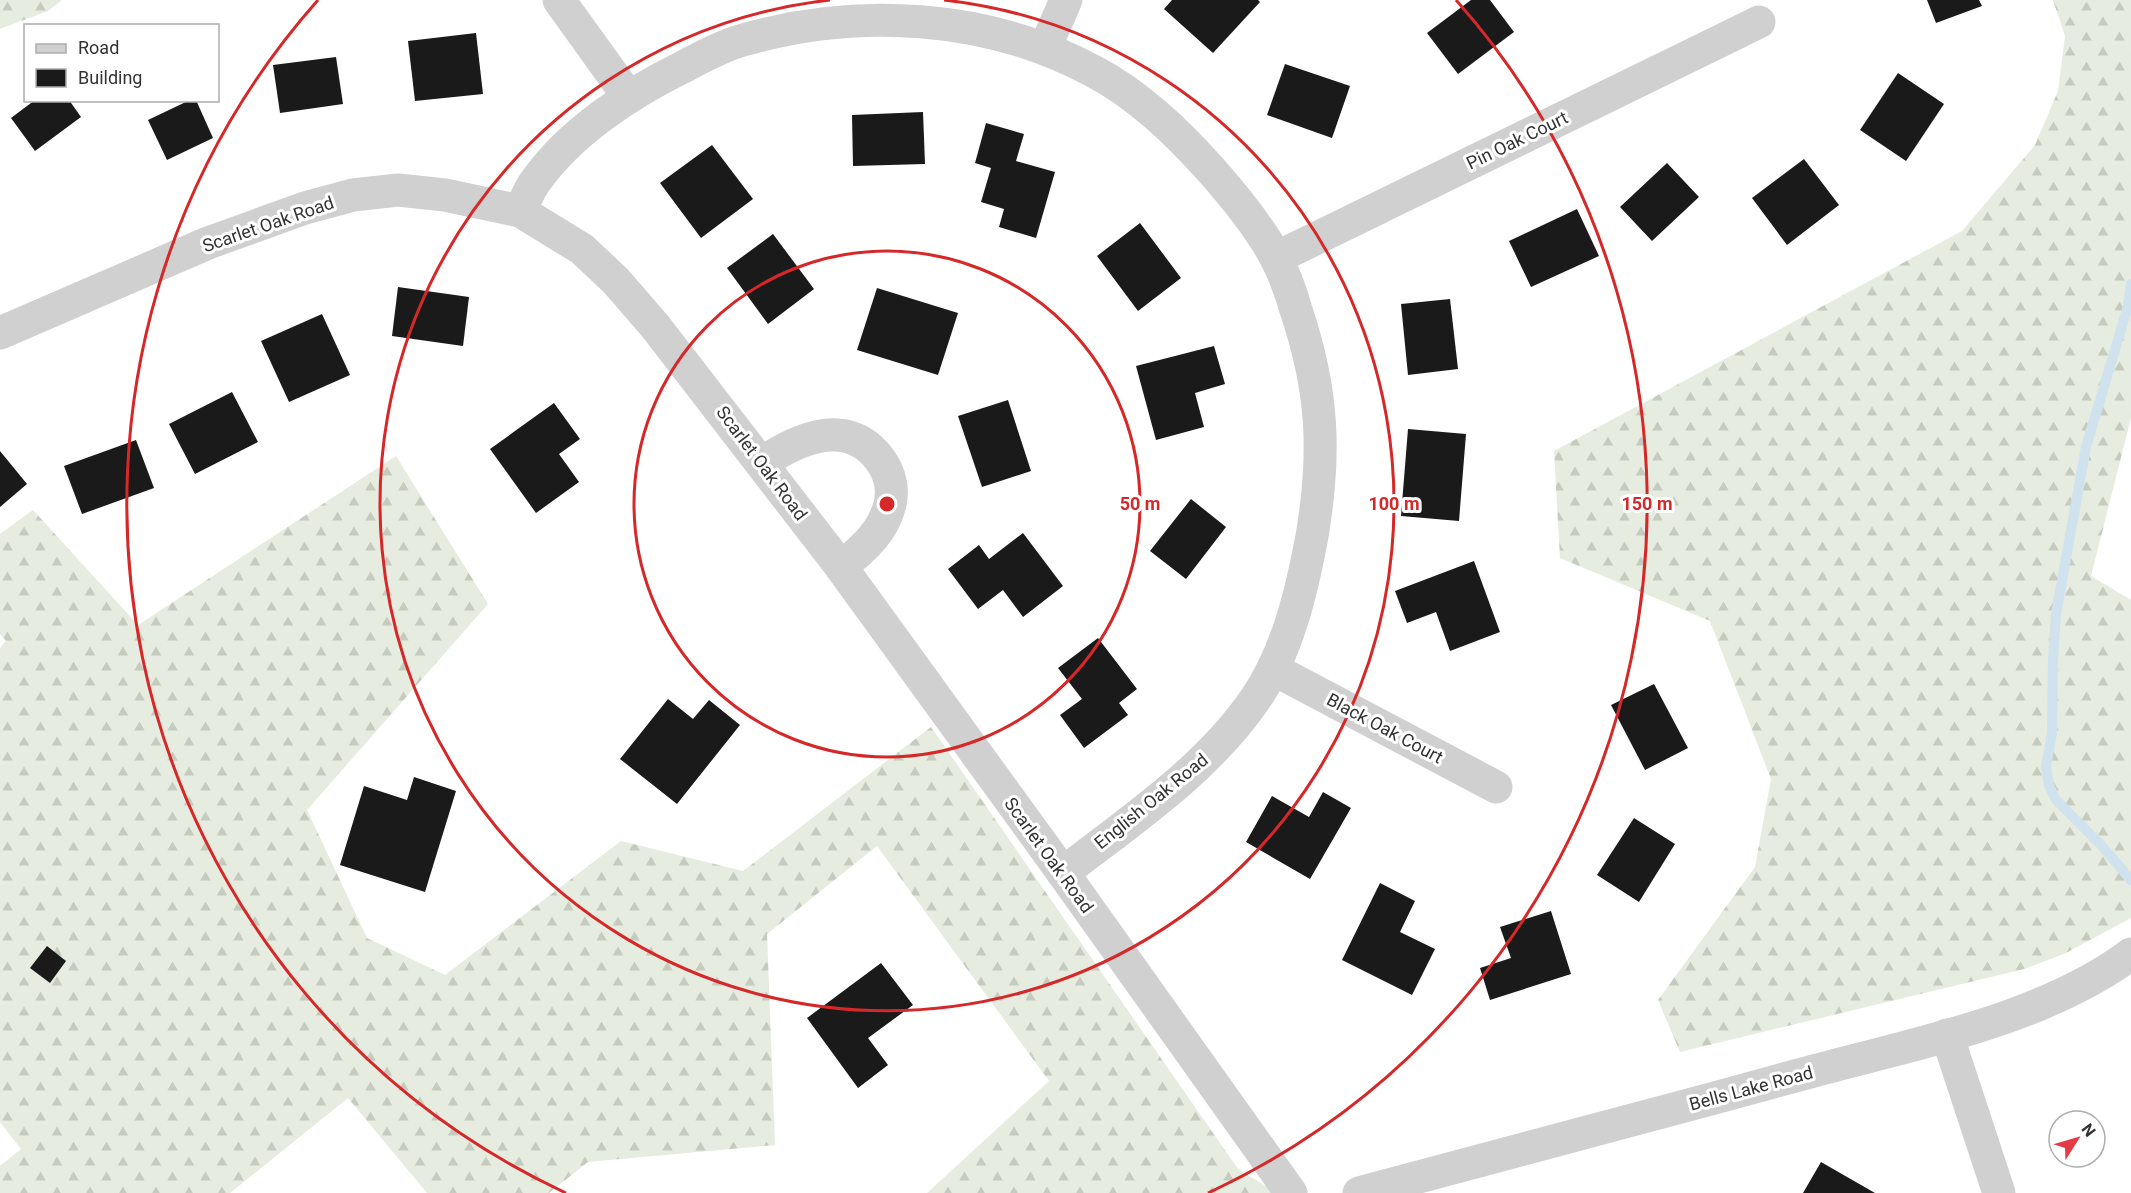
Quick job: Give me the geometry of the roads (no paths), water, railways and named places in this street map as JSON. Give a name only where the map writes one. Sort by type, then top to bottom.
[{"type":"street","points":[[558,0],[628,96]]},
{"type":"street","points":[[1045,48],[1066,0]]},
{"type":"street","name":"English Oak Road","points":[[520,211],[535,182],[562,151],[594,122],[628,96],[707,54],[739,41],[806,26],[866,20],[905,20],[992,33],[1045,48],[1096,72],[1153,112],[1188,145],[1250,216],[1276,258],[1295,304],[1313,368],[1319,400],[1320,491],[1300,590],[1273,669],[1256,698],[1217,747],[1166,793],[1063,873]]},
{"type":"street","name":"Pin Oak Court","points":[[1276,258],[1759,22]]},
{"type":"street","name":"Scarlet Oak Road","points":[[0,333],[208,243],[304,208],[353,195],[398,190],[445,195],[520,211],[582,249],[616,281],[655,326],[841,567],[1291,1193]]},
{"type":"street","points":[[762,463],[784,448],[804,440],[839,434],[857,440],[870,448],[878,457],[885,468],[892,490],[888,510],[876,535],[841,567]]},
{"type":"street","name":"Black Oak Court","points":[[1273,669],[1496,787]]},
{"type":"street","name":"Bells Lake Road","points":[[1359,1193],[1947,1035],[2048,1001],[2086,984],[2131,954]]},
{"type":"street","points":[[1947,1035],[1999,1193]]},
{"type":"waterway","points":[[2131,284],[2128,306],[2086,447],[2056,614],[2052,733],[2046,767],[2049,785],[2056,800],[2102,846],[2131,880]]}]
